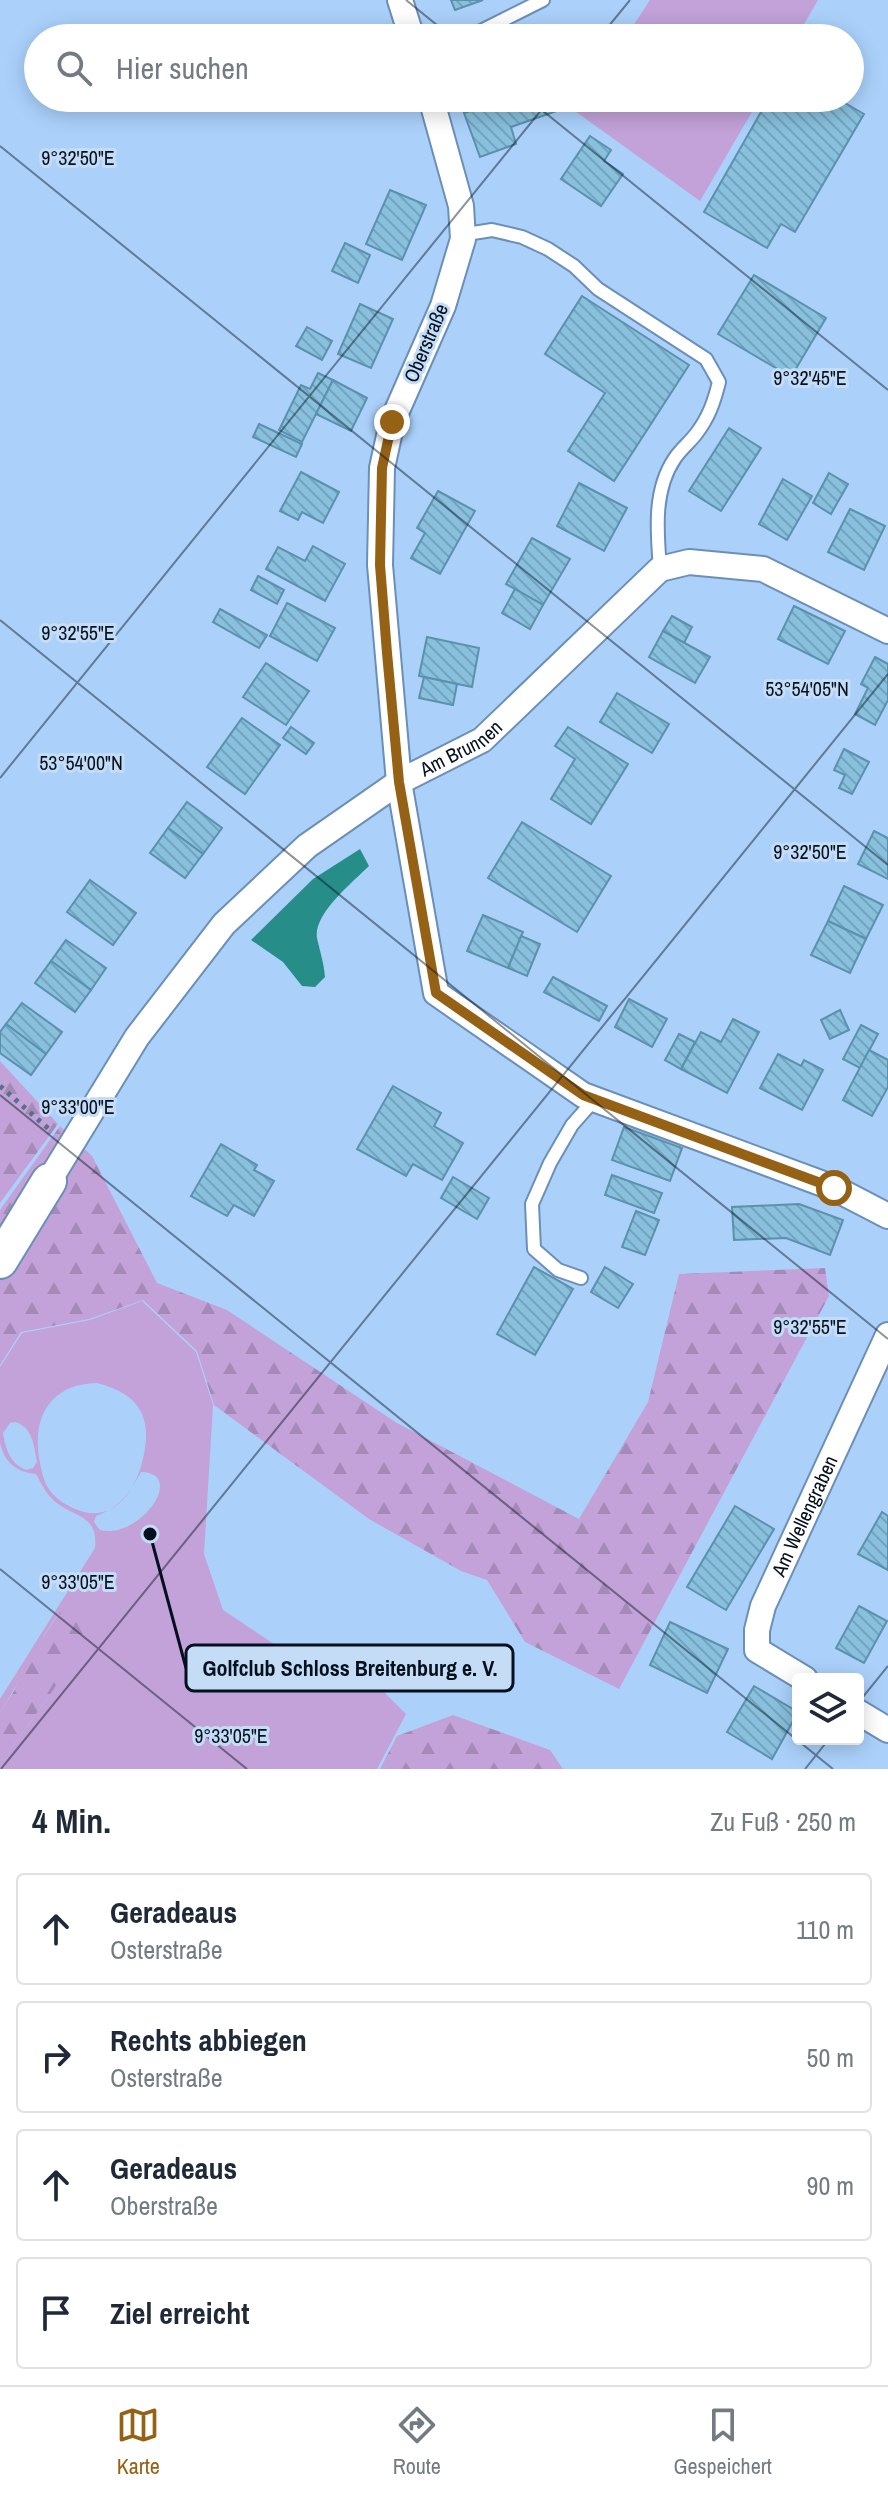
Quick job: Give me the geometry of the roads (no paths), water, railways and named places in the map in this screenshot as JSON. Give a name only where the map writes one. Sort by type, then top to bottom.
[{"type":"street","points":[[400,0],[408,24]]},
{"type":"street","name":"Oberstraße","points":[[435,112],[461,206],[463,239],[443,306],[392,422],[382,468],[380,565],[399,782],[436,993],[583,1095],[834,1188],[888,1216]]},
{"type":"street","points":[[660,569],[689,562],[763,569],[888,631]]},
{"type":"street","name":"Am Brunnen","points":[[49,1181],[137,1037],[224,924],[307,846],[399,782],[482,740],[660,569]]},
{"type":"street","points":[[0,1261],[49,1181]]},
{"type":"street","name":"Am Wellengraben","points":[[795,1673],[757,1650],[757,1630],[763,1606],[888,1335]]},
{"type":"street","points":[[864,1716],[888,1730]]},
{"type":"lane","points":[[495,24],[543,0]]},
{"type":"lane","points":[[463,239],[473,233],[492,230],[522,237],[548,249],[574,266],[598,289],[706,359],[719,382],[713,410],[675,458],[662,485],[657,527],[660,569]]},
{"type":"lane","points":[[581,1278],[558,1270],[534,1249],[532,1204],[550,1163],[572,1125],[595,1099]]},
{"type":"place","name":"Golfclub Schloss Breitenburg e. V.","points":[[150,1534]]}]
